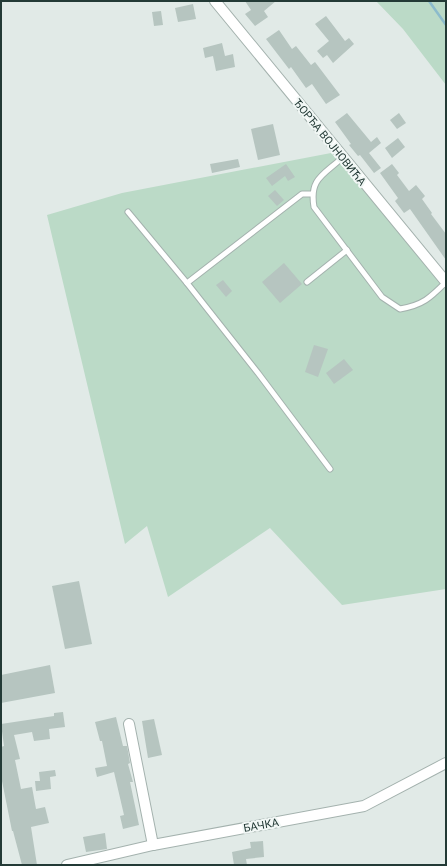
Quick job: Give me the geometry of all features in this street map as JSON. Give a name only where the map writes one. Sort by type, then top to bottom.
[{"type":"street","name":"ЂОРЂА ВОЈНОВИЋА","points":[[215,1],[446,282]]},
{"type":"street","points":[[129,724],[153,845]]},
{"type":"street","name":"БАЧКА","points":[[67,865],[153,845],[364,806],[446,763]]},
{"type":"lane","points":[[343,157],[317,180],[312,194],[314,208],[382,297],[400,309],[416,306],[431,298],[446,282]]},
{"type":"lane","points":[[187,283],[302,194],[312,194]]},
{"type":"lane","points":[[128,212],[187,283],[258,373],[330,469]]},
{"type":"lane","points":[[307,282],[347,250]]},
{"type":"green space","points":[[376,1],[446,1],[446,85],[403,29]]},
{"type":"green space","points":[[331,153],[433,264],[446,282],[446,589],[342,605],[270,528],[168,597],[147,526],[125,544],[47,215],[122,193]]},
{"type":"building","points":[[245,1],[276,1],[264,11],[268,17],[255,26],[245,14],[251,10]]},
{"type":"building","points":[[193,4],[196,19],[178,22],[175,8]]},
{"type":"building","points":[[161,11],[163,25],[154,26],[152,12]]},
{"type":"building","points":[[326,16],[345,41],[349,38],[354,44],[333,63],[327,55],[323,58],[317,51],[329,41],[315,24]]},
{"type":"building","points":[[279,30],[292,49],[296,46],[311,65],[315,62],[340,95],[326,104],[312,84],[306,88],[291,67],[289,69],[266,39]]},
{"type":"building","points":[[222,43],[225,56],[233,54],[235,67],[216,71],[213,56],[205,58],[203,48]]},
{"type":"building","points":[[347,113],[371,142],[377,137],[381,143],[369,153],[381,168],[374,173],[360,155],[358,156],[349,145],[351,144],[335,122]]},
{"type":"building","points":[[399,113],[406,123],[397,129],[390,120]]},
{"type":"building","points":[[273,124],[280,155],[258,160],[251,129]]},
{"type":"building","points":[[398,138],[405,147],[392,158],[385,148]]},
{"type":"building","points":[[238,159],[240,167],[212,173],[210,164]]},
{"type":"building","points":[[286,164],[295,177],[288,181],[285,176],[272,186],[266,178]]},
{"type":"building","points":[[392,164],[399,173],[397,175],[409,191],[416,185],[425,196],[422,199],[446,234],[446,260],[410,209],[404,213],[395,201],[398,198],[380,173]]},
{"type":"building","points":[[275,190],[284,200],[277,206],[268,196]]},
{"type":"building","points":[[284,263],[302,284],[280,303],[262,282]]},
{"type":"building","points":[[223,280],[232,291],[226,297],[216,285]]},
{"type":"building","points":[[314,345],[328,349],[318,377],[305,372]]},
{"type":"building","points":[[344,359],[353,370],[334,384],[326,373]]},
{"type":"building","points":[[79,581],[92,644],[65,649],[52,586]]},
{"type":"building","points":[[50,665],[55,693],[1,703],[1,675]]},
{"type":"building","points":[[63,712],[65,727],[49,729],[50,739],[34,741],[32,732],[14,735],[20,759],[15,760],[21,789],[32,787],[36,809],[45,807],[49,823],[31,827],[37,865],[22,865],[12,831],[1,776],[1,747],[4,746],[1,724],[54,716],[54,713]]},
{"type":"building","points":[[116,717],[123,746],[127,746],[130,763],[128,764],[133,782],[130,782],[139,825],[123,829],[120,816],[124,815],[114,772],[97,777],[95,768],[107,766],[102,741],[100,741],[95,722]]},
{"type":"building","points":[[154,719],[162,755],[148,758],[142,721]]},
{"type":"building","points":[[55,770],[56,776],[50,777],[51,789],[36,791],[35,781],[40,781],[39,772]]},
{"type":"building","points":[[105,833],[107,849],[86,852],[83,837]]},
{"type":"building","points":[[263,841],[264,857],[246,859],[247,865],[234,865],[232,852],[251,848],[250,842]]},
{"type":"waterway","points":[[429,1],[446,25]]}]
